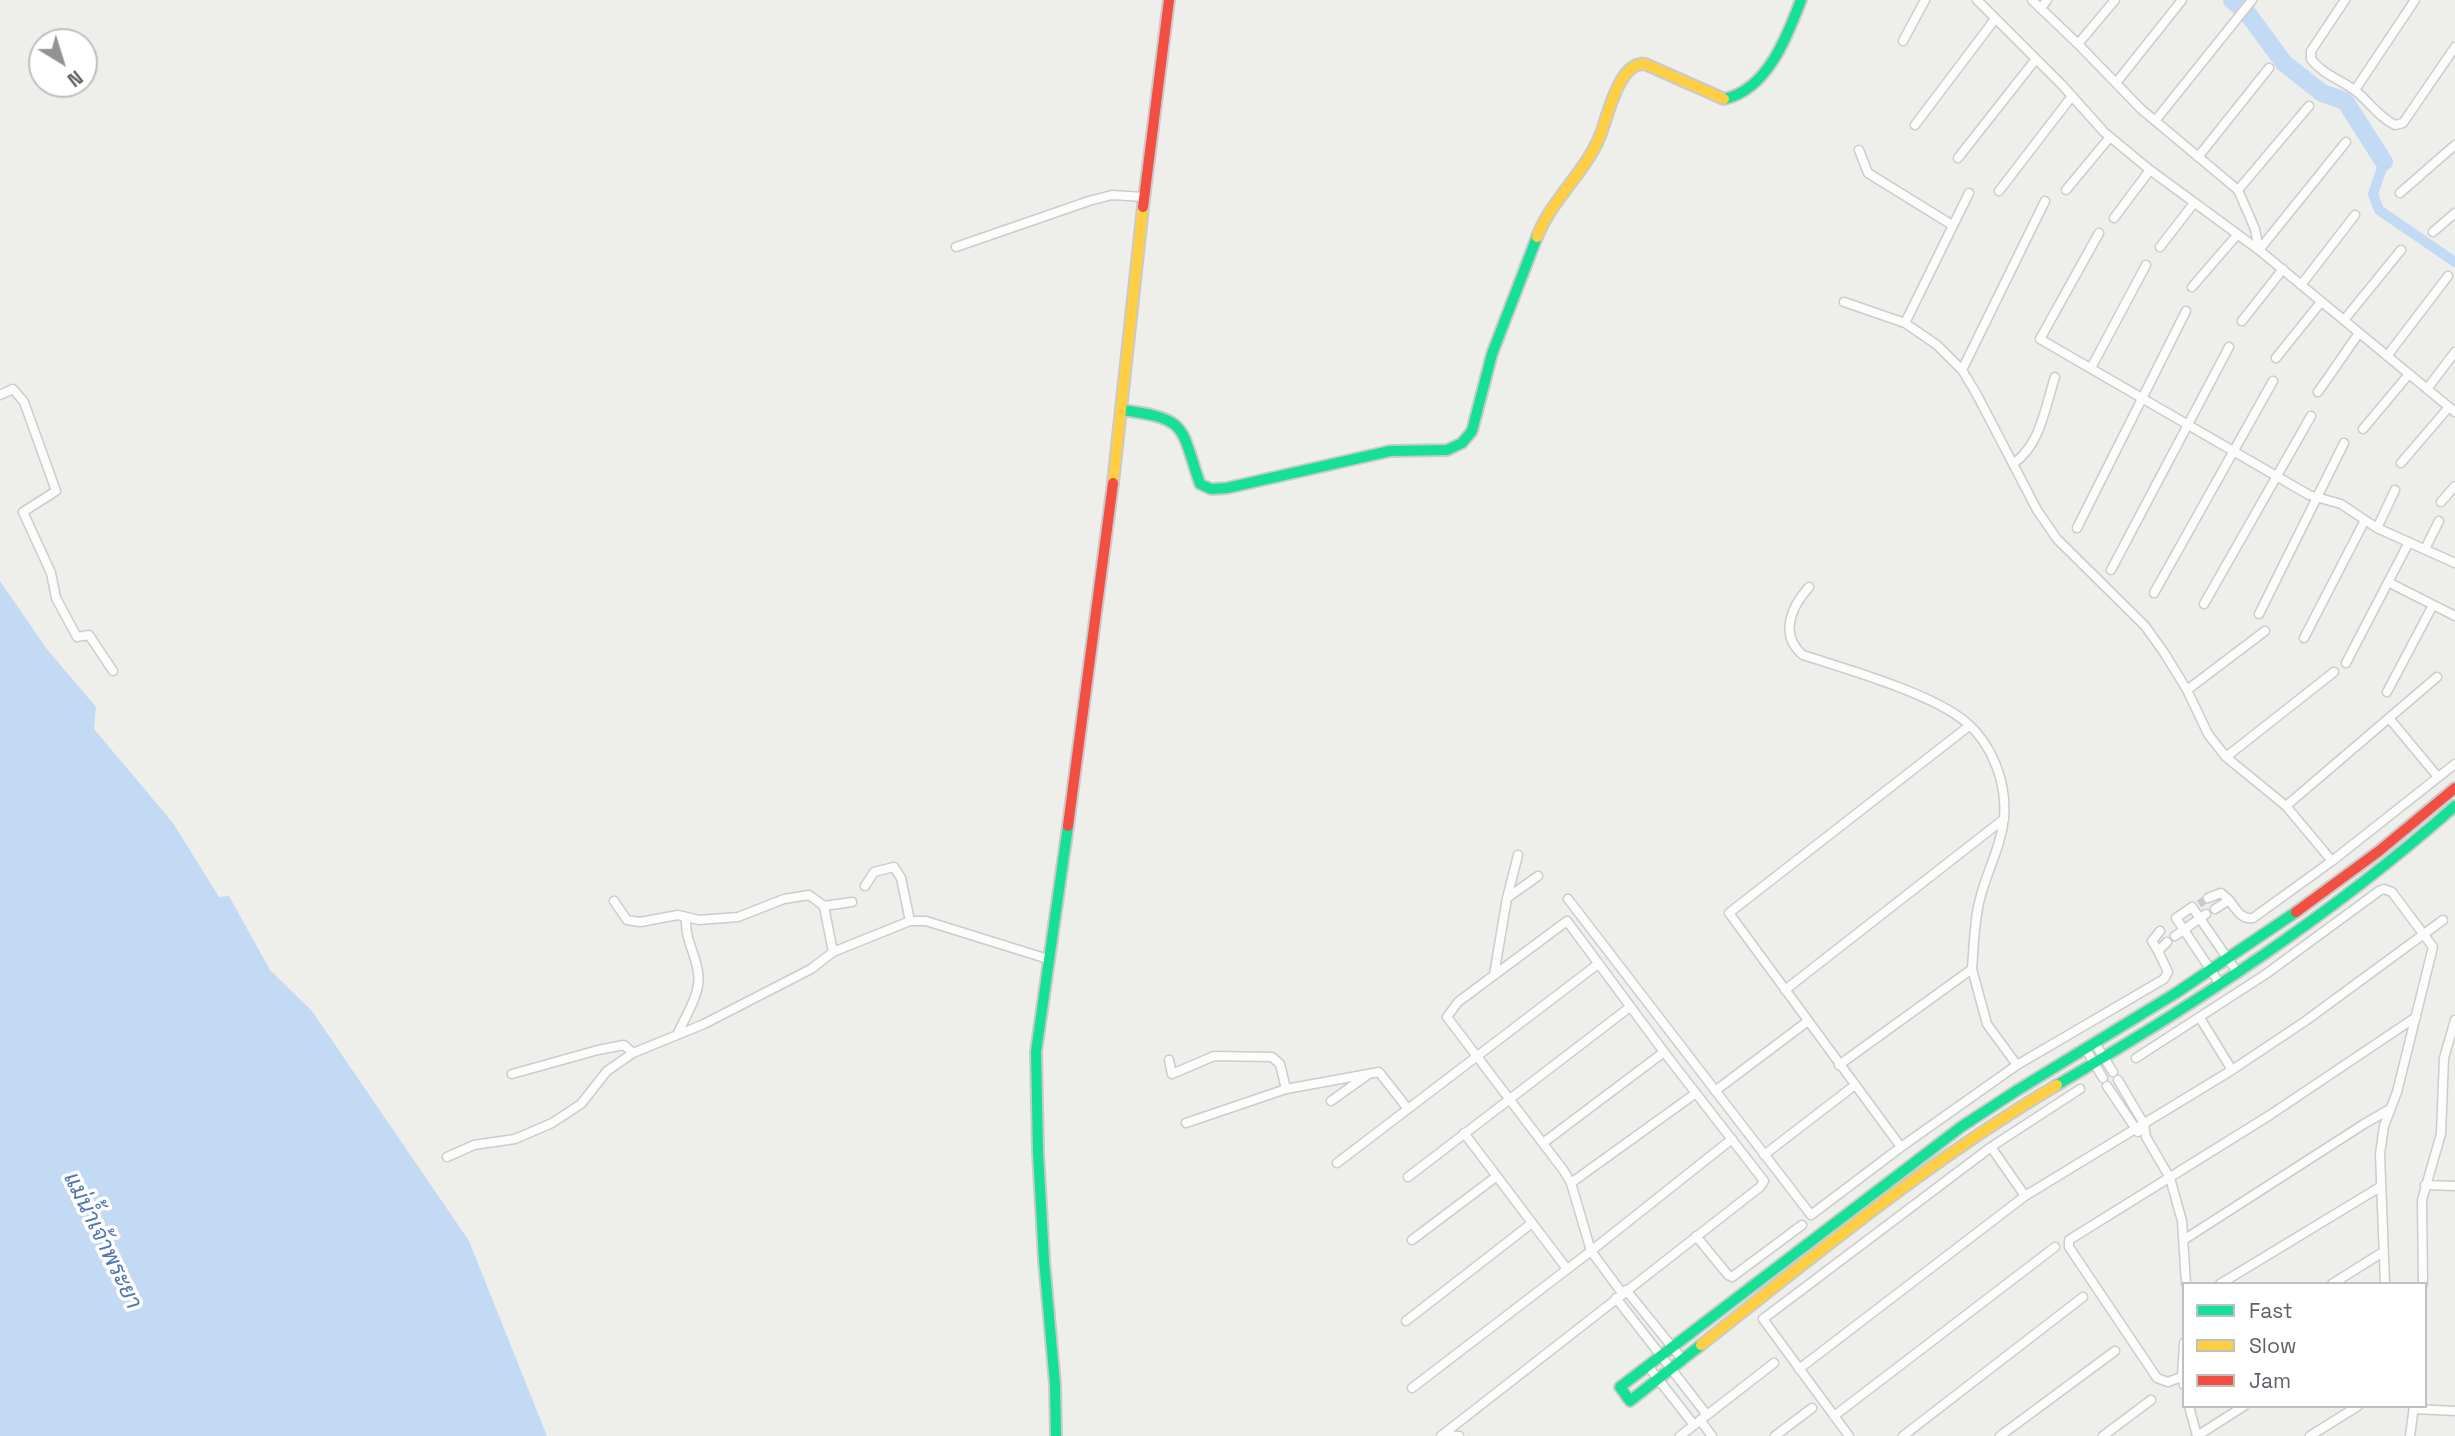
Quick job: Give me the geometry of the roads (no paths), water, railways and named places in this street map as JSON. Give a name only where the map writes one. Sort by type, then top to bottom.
[{"type":"street","points":[[1056,1436],[1055,1384],[1044,1260],[1037,1127],[1036,1052],[1082,732],[1169,0]]},
{"type":"street","points":[[1122,410],[1166,418],[1179,427],[1186,437],[1200,484],[1211,489],[1252,484],[1390,452],[1447,450],[1462,443],[1472,431],[1492,354],[1542,223],[1587,162],[1599,139],[1617,89],[1629,68],[1645,64],[1725,99],[1742,94],[1772,62],[1801,0]]},
{"type":"street","points":[[1903,41],[1925,0]]},
{"type":"street","points":[[1976,0],[2109,137],[2259,250],[2452,410],[2401,463]]},
{"type":"street","points":[[2032,0],[2155,121],[2238,190],[2255,229],[2259,250]]},
{"type":"street","points":[[2041,8],[2047,0]]},
{"type":"street","points":[[2078,44],[2115,0]]},
{"type":"street","points":[[2116,83],[2182,0]]},
{"type":"street","points":[[2155,121],[2252,0]]},
{"type":"street","points":[[2345,0],[2311,51],[2311,59],[2318,68],[2355,90],[2388,122],[2395,125],[2403,123],[2455,47]]},
{"type":"street","points":[[2355,90],[2415,0]]},
{"type":"street","points":[[1915,125],[1995,19]]},
{"type":"street","points":[[1958,158],[2036,60]]},
{"type":"street","points":[[2198,157],[2269,68]]},
{"type":"street","points":[[2000,191],[2072,96]]},
{"type":"street","points":[[2238,190],[2309,106]]},
{"type":"street","points":[[2066,190],[2109,137]]},
{"type":"street","points":[[2259,250],[2346,142]]},
{"type":"street","points":[[2399,193],[2455,145]]},
{"type":"street","points":[[1859,150],[1868,173],[1952,226]]},
{"type":"street","points":[[2114,218],[2150,170]]},
{"type":"street","points":[[1905,323],[1969,193]]},
{"type":"street","points":[[956,247],[1089,201],[1112,195],[1144,197]]},
{"type":"street","points":[[1962,370],[2045,201]]},
{"type":"street","points":[[2160,247],[2194,203]]},
{"type":"street","points":[[2433,232],[2455,213]]},
{"type":"street","points":[[2301,285],[2355,215]]},
{"type":"street","points":[[2099,233],[2040,339],[2317,497],[2341,504],[2377,528],[2455,563]]},
{"type":"street","points":[[2192,286],[2237,235]]},
{"type":"street","points":[[2344,320],[2401,250]]},
{"type":"street","points":[[2091,368],[2146,265]]},
{"type":"street","points":[[2242,321],[2283,270]]},
{"type":"street","points":[[2387,356],[2448,276]]},
{"type":"street","points":[[1844,302],[1905,323],[1937,345],[1962,370],[2037,510],[2057,539],[2145,626],[2187,690],[2208,734],[2226,757],[2286,806],[2332,861]]},
{"type":"street","points":[[2276,358],[2321,302]]},
{"type":"street","points":[[2077,528],[2186,311]]},
{"type":"street","points":[[2318,392],[2359,333]]},
{"type":"street","points":[[2111,570],[2229,347]]},
{"type":"street","points":[[2427,389],[2455,352]]},
{"type":"street","points":[[2363,429],[2409,374]]},
{"type":"street","points":[[2014,463],[2025,456],[2035,441],[2055,377]]},
{"type":"street","points":[[2154,593],[2273,380]]},
{"type":"street","points":[[0,395],[13,389],[24,402],[56,491],[23,512],[51,573],[56,598],[77,637],[89,635],[113,671]]},
{"type":"street","points":[[2204,604],[2311,416]]},
{"type":"street","points":[[2259,614],[2344,443]]},
{"type":"street","points":[[2441,502],[2455,486]]},
{"type":"street","points":[[2377,528],[2395,490]]},
{"type":"street","points":[[2304,638],[2365,520]]},
{"type":"street","points":[[2425,550],[2439,521]]},
{"type":"street","points":[[2346,663],[2409,542]]},
{"type":"street","points":[[2388,582],[2455,616]]},
{"type":"street","points":[[1809,587],[1793,611],[1790,626],[1794,648],[1804,655],[1898,688],[1939,706],[1969,726],[1983,741],[1998,771],[2004,793],[2004,819],[1998,848],[1980,896],[1972,969],[1987,1024],[2017,1065]]},
{"type":"street","points":[[2387,692],[2433,605]]},
{"type":"street","points":[[2187,690],[2265,631]]},
{"type":"street","points":[[2226,757],[2334,672]]},
{"type":"street","points":[[2286,806],[2437,677]]},
{"type":"street","points":[[2389,718],[2438,776]]},
{"type":"street","points":[[1901,1147],[1729,913],[1969,726]]},
{"type":"street","points":[[2208,898],[2221,893],[2241,916],[2253,918],[2332,861],[2455,764]]},
{"type":"street","points":[[2455,788],[2335,884],[2211,971],[1975,1117],[1620,1387],[1630,1401],[1845,1233],[1985,1129],[2220,984],[2347,895],[2455,806]]},
{"type":"street","points":[[1785,990],[2004,819]]},
{"type":"street","points":[[1494,975],[1507,898],[1518,856]]},
{"type":"street","points":[[865,886],[874,872],[894,867],[901,878],[910,920]]},
{"type":"street","points":[[1507,898],[1538,876]]},
{"type":"street","points":[[2136,1058],[2266,974],[2379,891],[2392,892],[2433,947],[2397,1092],[2384,1126],[2379,1187],[2385,1282]]},
{"type":"street","points":[[614,901],[627,920],[640,922],[678,915],[699,920],[738,917],[784,899],[809,895],[817,898],[824,906],[833,952]]},
{"type":"street","points":[[1568,899],[1811,1215],[2017,1065],[2164,979],[2168,972],[2167,966],[2152,941],[2163,928],[2195,905],[2237,972]]},
{"type":"street","points":[[2215,909],[2229,900]]},
{"type":"street","points":[[824,906],[852,902]]},
{"type":"street","points":[[2158,951],[2203,916]]},
{"type":"street","points":[[677,1035],[692,1002],[699,976],[686,936],[686,918]]},
{"type":"street","points":[[2176,918],[2220,984]]},
{"type":"street","points":[[447,1157],[474,1145],[515,1139],[552,1123],[581,1104],[607,1071],[633,1052],[704,1024],[811,969],[833,952],[910,920],[926,921],[1048,959]]},
{"type":"street","points":[[1799,1369],[2025,1196],[2232,1070],[2304,1022],[2443,920]]},
{"type":"street","points":[[1441,1435],[1621,1293],[1764,1184],[1763,1176],[1664,1052],[1567,921],[1458,1002],[1447,1017],[1571,1183],[1591,1251],[1621,1293],[1662,1355],[1672,1367],[1700,1420]]},
{"type":"street","points":[[1337,1163],[1598,964]]},
{"type":"street","points":[[1839,1065],[1972,969]]},
{"type":"street","points":[[1408,1177],[1630,1007]]},
{"type":"street","points":[[2182,1379],[2168,1382],[2157,1378],[2068,1243],[2072,1237],[2303,1093],[2416,1017]]},
{"type":"street","points":[[2200,1018],[2232,1070]]},
{"type":"street","points":[[2423,1282],[2422,1200],[2441,1134],[2444,1058],[2455,1020]]},
{"type":"street","points":[[1715,1091],[1808,1021]]},
{"type":"street","points":[[512,1074],[624,1045],[633,1052]]},
{"type":"street","points":[[2090,1045],[2104,1056],[2113,1072]]},
{"type":"street","points":[[2090,1045],[2093,1062],[2135,1130],[2146,1137]]},
{"type":"street","points":[[1543,1143],[1664,1052]]},
{"type":"street","points":[[1169,1060],[1172,1074],[1214,1056],[1272,1057],[1280,1064],[1286,1089]]},
{"type":"street","points":[[1186,1123],[1286,1089],[1379,1072],[1408,1109]]},
{"type":"street","points":[[1331,1101],[1368,1074]]},
{"type":"street","points":[[2107,1085],[2120,1083],[2144,1124],[2146,1137],[2170,1178],[2185,1239],[2186,1282]]},
{"type":"street","points":[[1764,1155],[1855,1086]]},
{"type":"street","points":[[1849,1436],[1763,1319],[1991,1147],[2080,1089]]},
{"type":"street","points":[[1571,1183],[1696,1093]]},
{"type":"street","points":[[2185,1239],[2390,1109]]},
{"type":"street","points":[[1975,1117],[1985,1129]]},
{"type":"street","points":[[1464,1133],[1567,1269]]},
{"type":"street","points":[[1412,1388],[1732,1139]]},
{"type":"street","points":[[1991,1147],[2025,1196]]},
{"type":"street","points":[[1412,1240],[1497,1176]]},
{"type":"street","points":[[2426,1185],[2455,1186]]},
{"type":"street","points":[[2223,1282],[2379,1187]]},
{"type":"street","points":[[1835,1221],[1845,1233]]},
{"type":"street","points":[[1406,1321],[1532,1223]]},
{"type":"street","points":[[1696,1236],[1732,1277],[1802,1225]]},
{"type":"street","points":[[1834,1416],[2055,1247]]},
{"type":"street","points":[[2335,1282],[2383,1252]]},
{"type":"street","points":[[1743,1291],[1752,1305]]},
{"type":"street","points":[[1621,1293],[1673,1346],[1682,1359]]},
{"type":"street","points":[[1903,1436],[2083,1297]]},
{"type":"street","points":[[2000,1436],[2115,1351]]},
{"type":"street","points":[[1680,1436],[1774,1363]]},
{"type":"street","points":[[1648,1366],[1712,1436]]},
{"type":"street","points":[[2104,1436],[2151,1400]]},
{"type":"street","points":[[1775,1436],[1812,1408]]},
{"type":"street","points":[[2190,1408],[2197,1436],[2241,1408]]},
{"type":"street","points":[[2310,1436],[2355,1408]]},
{"type":"street","points":[[2410,1436],[2414,1408],[2455,1411]]},
{"type":"street","points":[[1441,1435],[1459,1436]]},
{"type":"water","name":"แม่น้ำเจ้าพระยา","points":[[0,581],[46,648],[96,707],[94,729],[173,823],[219,897],[229,896],[270,970],[312,1011],[469,1241],[547,1436],[0,1436]]},
{"type":"waterway","points":[[2232,0],[2245,10],[2284,63],[2322,93],[2345,101],[2384,162]]},
{"type":"waterway","points":[[2384,162],[2373,194],[2379,210],[2455,262]]},
{"type":"tunnel","points":[[2199,904],[2208,898]]}]
